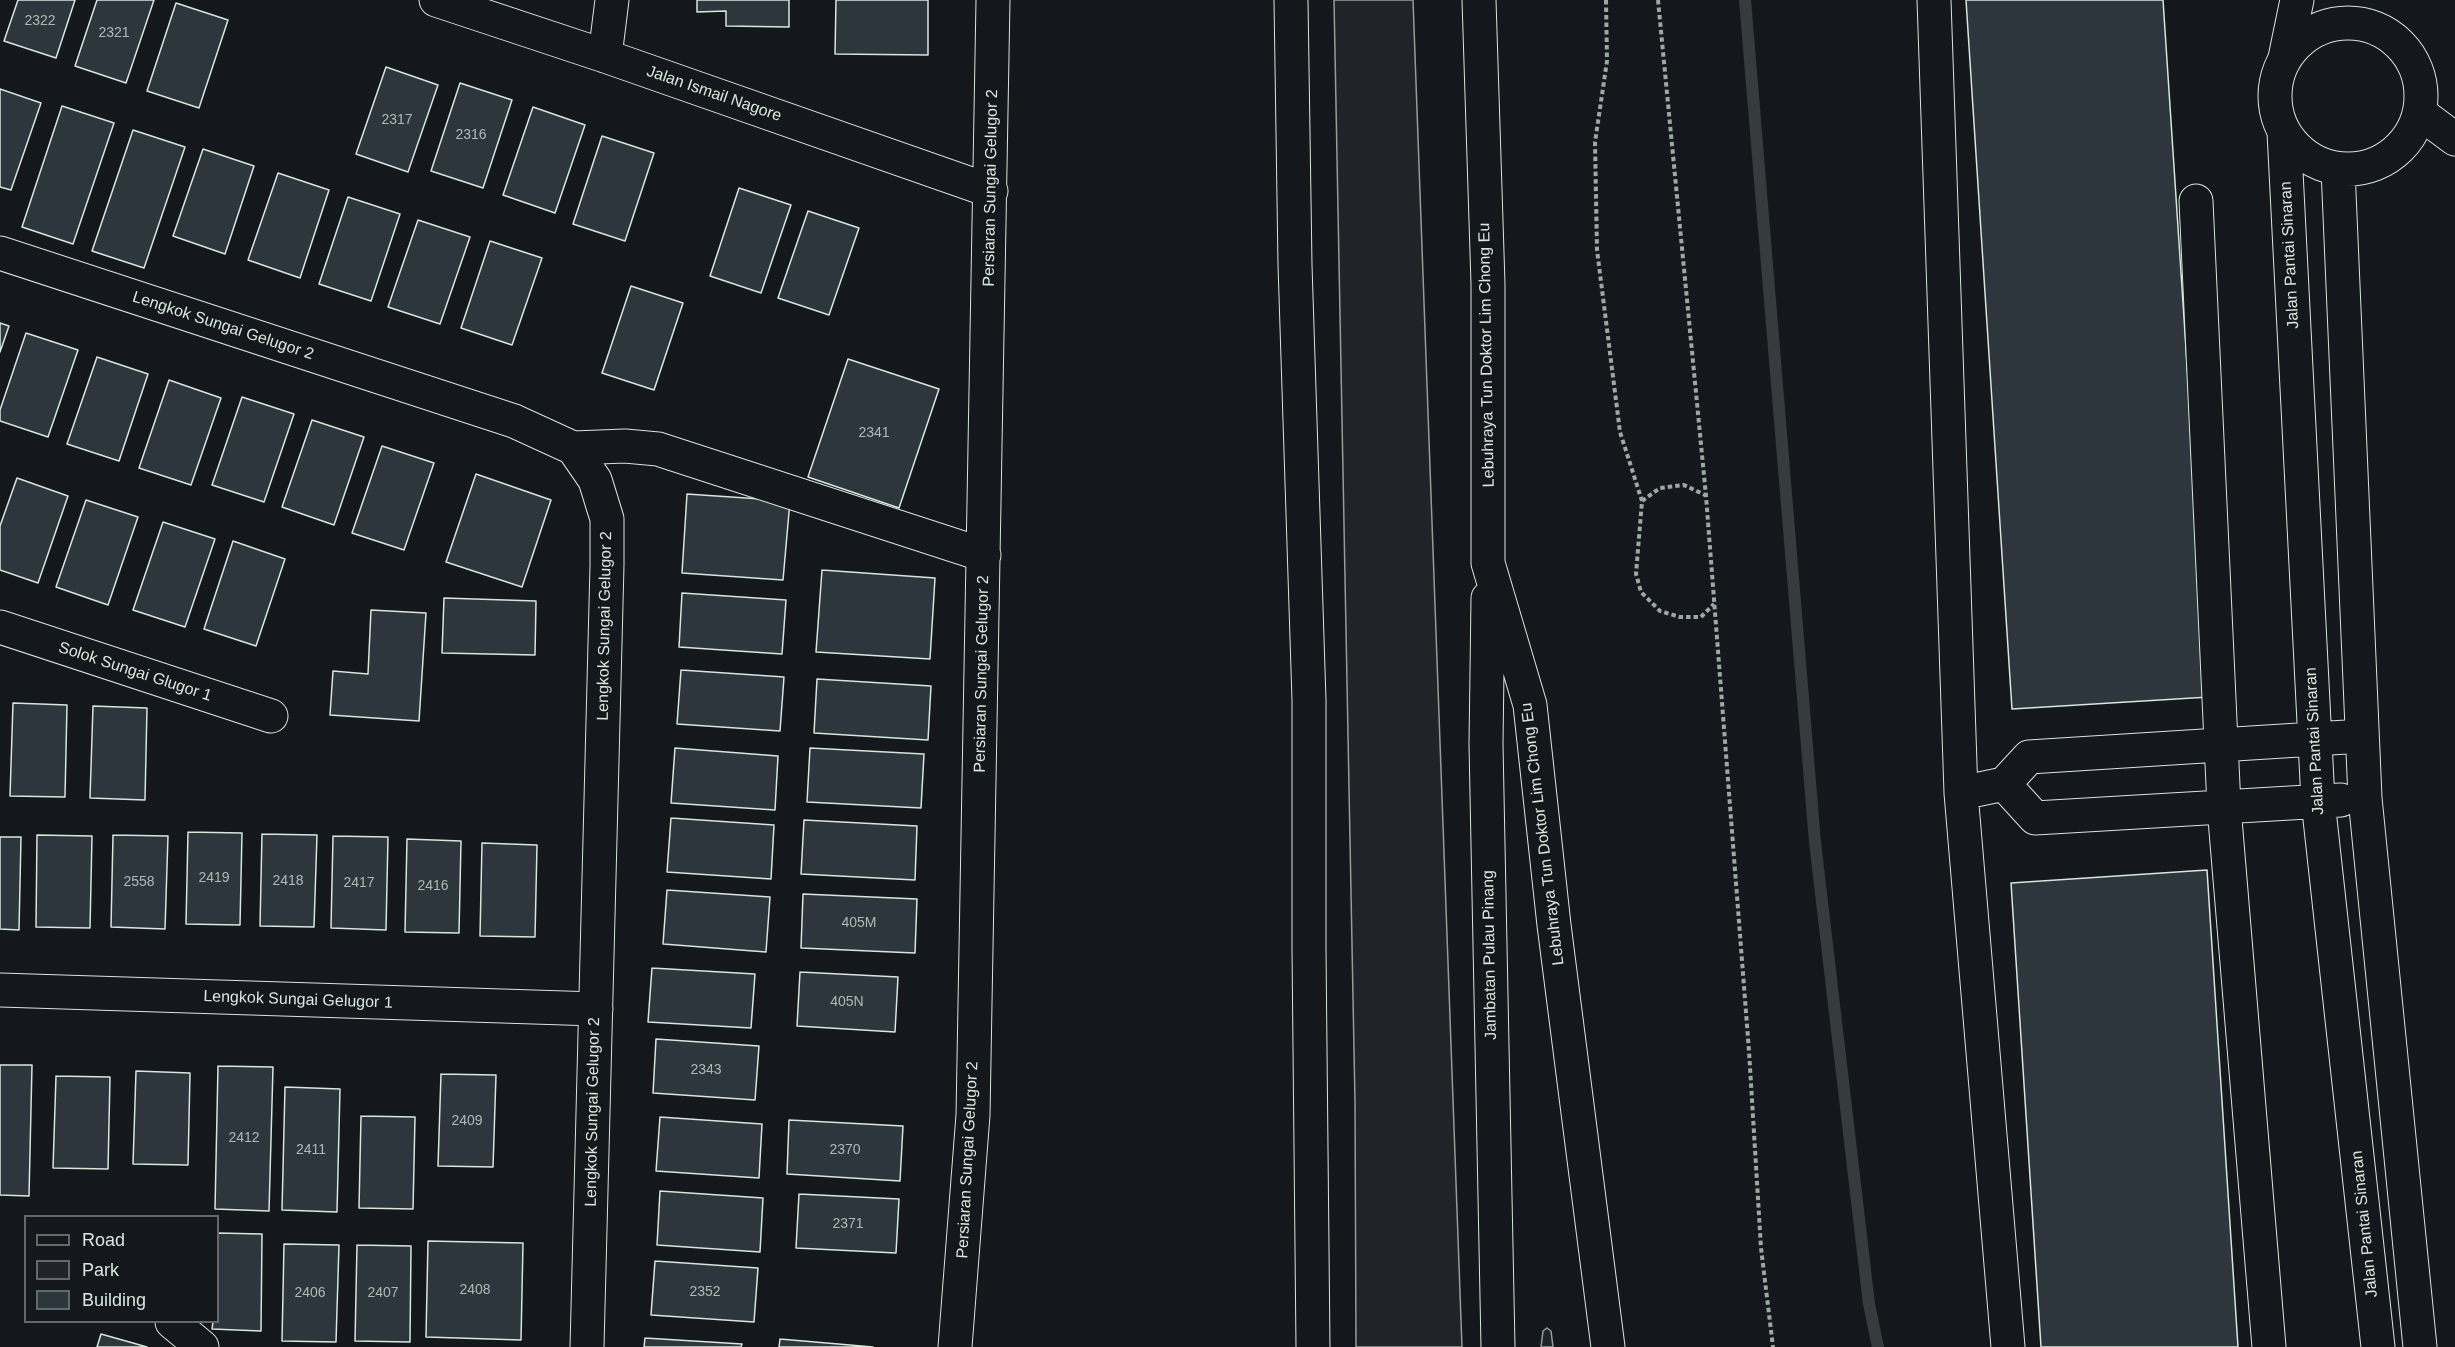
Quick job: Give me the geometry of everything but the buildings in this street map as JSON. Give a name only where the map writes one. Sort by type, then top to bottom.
[{"type":"main road","name":"Jalan Ismail Nagore","points":[[436,0],[605,56],[991,191]]},
{"type":"main road","points":[[605,56],[612,0]]},
{"type":"main road","name":"Persiaran Sungai Gelugor 2","points":[[955,1347],[973,1115],[993,0]]},
{"type":"main road","points":[[1291,0],[1295,265],[1309,700],[1308,950],[1313,1347]]},
{"type":"main road","name":"Lebuhraya Tun Doktor Lim Chong Eu","points":[[1479,0],[1488,284],[1488,563],[1530,705],[1554,925],[1608,1347]]},
{"type":"main road","points":[[1934,0],[1961,793],[2008,1347]]},
{"type":"main road","points":[[2285,57],[2298,42],[2315,30],[2334,24],[2356,11],[2407,51],[2417,69],[2422,88],[2420,113],[2414,129],[2401,148],[2382,161],[2361,169],[2338,169],[2316,163],[2297,150],[2284,132],[2276,114],[2274,94],[2285,57],[2297,0]]},
{"type":"main road","points":[[2420,113],[2455,139]]},
{"type":"main road","name":"Jalan Pantai Sinaran","points":[[2284,132],[2318,801],[2378,1347]]},
{"type":"main road","points":[[2338,169],[2365,798],[2420,1347]]},
{"type":"main road","points":[[2196,201],[2224,807],[2269,1347]]},
{"type":"main road","name":"Lengkok Sungai Gelugor 2","points":[[0,253],[514,421],[573,448],[595,480],[607,519],[587,1347]]},
{"type":"main road","points":[[573,448],[625,446],[658,449],[984,555]]},
{"type":"main road","name":"Jambatan Pulau Pinang","points":[[1488,563],[1486,744],[1498,1347]]},
{"type":"main road","name":"Solok Sungai Glugor 1","points":[[0,627],[271,716]]},
{"type":"main road","points":[[1961,793],[2004,784],[2029,757],[2362,736]]},
{"type":"main road","points":[[2004,784],[2036,818],[2365,798]]},
{"type":"main road","name":"Lengkok Sungai Gelugor 1","points":[[0,990],[596,1009]]},
{"type":"main road","points":[[173,1323],[202,1347]]},
{"type":"path","points":[[1606,0],[1607,61],[1595,141],[1597,250],[1620,432],[1642,501],[1636,574],[1641,592],[1660,611],[1680,617],[1701,617],[1714,604]]},
{"type":"path","points":[[1658,0],[1706,496],[1749,1051],[1761,1248],[1773,1347]]},
{"type":"path","points":[[1642,501],[1660,488],[1684,485],[1706,496]]},
{"type":"green space","points":[[1334,0],[1413,0],[1462,1347],[1356,1347],[1355,1102]]},
{"type":"green space","points":[[1547,1328],[1551,1331],[1553,1347],[1541,1347],[1543,1331]]},
{"type":"waterway","points":[[1745,0],[1815,842],[1869,1304],[1878,1347]]}]
